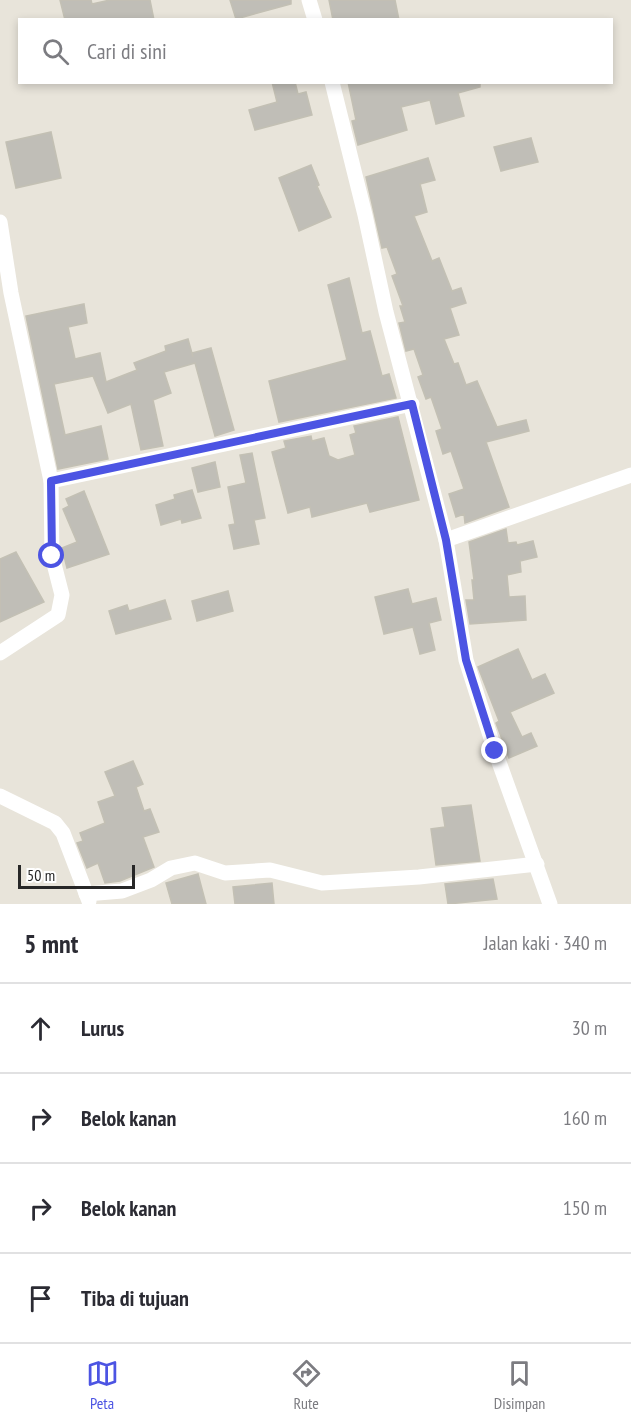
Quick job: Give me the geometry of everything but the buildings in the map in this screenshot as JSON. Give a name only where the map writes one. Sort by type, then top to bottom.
[{"type":"street","points":[[309,0],[314,18]]},
{"type":"street","points":[[332,84],[386,312],[446,540],[466,660],[495,751],[550,904]]},
{"type":"street","points":[[0,222],[11,293],[51,481],[52,556],[62,604],[58,615],[0,653]]},
{"type":"street","points":[[51,481],[412,404]]},
{"type":"street","points":[[446,540],[631,475]]},
{"type":"street","points":[[0,796],[55,823],[63,833],[88,899],[122,891],[145,883],[171,868],[195,863],[225,873],[270,870],[322,883],[419,877],[537,864]]},
{"type":"route","points":[[52,556],[51,481],[412,404],[446,540],[466,660],[495,751]]}]
